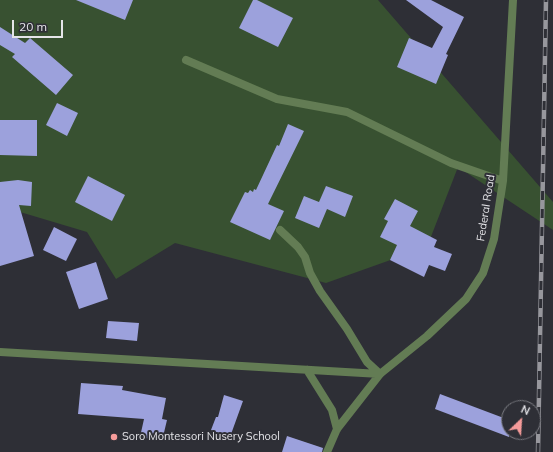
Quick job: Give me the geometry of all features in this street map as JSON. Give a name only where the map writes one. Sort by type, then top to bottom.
[{"type":"street","name":"Federal Road","points":[[327,452],[337,429],[380,374],[427,336],[466,299],[483,273],[494,239],[502,181],[513,0]]},
{"type":"street","points":[[186,60],[277,99],[347,112],[451,163],[502,181]]},
{"type":"street","points":[[280,230],[298,247],[305,257],[310,273],[320,291],[349,332],[367,362],[380,374]]},
{"type":"street","points":[[0,352],[380,374]]},
{"type":"street","points":[[307,370],[332,410],[337,429]]},
{"type":"green space","points":[[0,0],[378,0],[553,202],[553,230],[458,167],[427,247],[326,283],[175,243],[116,279],[87,232],[0,206]]},
{"type":"building","points":[[76,0],[133,0],[125,20]]},
{"type":"building","points":[[253,0],[257,0],[293,18],[278,47],[239,28]]},
{"type":"building","points":[[406,0],[431,0],[464,17],[446,54],[448,55],[436,84],[397,67],[409,38],[432,48],[443,27]]},
{"type":"building","points":[[0,27],[25,43],[30,38],[73,75],[56,95],[12,57],[15,54],[0,45]]},
{"type":"building","points":[[57,103],[78,113],[67,136],[46,125]]},
{"type":"building","points":[[0,120],[37,120],[37,156],[0,155]]},
{"type":"building","points":[[288,124],[304,131],[268,204],[284,211],[270,240],[230,222],[245,192],[248,193],[250,190],[253,192],[254,189],[256,190],[277,145],[279,146]]},
{"type":"building","points":[[88,176],[125,195],[112,221],[75,202]]},
{"type":"building","points":[[18,180],[32,182],[31,206],[19,205],[34,256],[0,266],[0,182]]},
{"type":"building","points":[[326,186],[353,196],[345,217],[327,209],[319,228],[295,218],[304,196],[319,202]]},
{"type":"building","points":[[395,199],[418,211],[410,226],[437,240],[434,247],[452,254],[445,271],[429,265],[424,277],[390,260],[397,245],[380,237],[388,221],[384,219]]},
{"type":"building","points":[[54,227],[77,239],[66,261],[43,250]]},
{"type":"building","points":[[96,262],[108,299],[79,309],[66,272]]},
{"type":"building","points":[[108,321],[139,323],[137,341],[106,338]]},
{"type":"building","points":[[81,383],[123,386],[122,390],[166,398],[162,419],[167,420],[162,441],[140,437],[144,419],[78,414]]},
{"type":"building","points":[[440,394],[501,417],[501,434],[435,409]]},
{"type":"building","points":[[224,395],[243,401],[230,437],[211,430],[216,417],[218,417]]},
{"type":"building","points":[[287,436],[323,448],[322,452],[282,452]]},
{"type":"railway","points":[[538,452],[546,0]]},
{"type":"place","name":"Soro Montessori Nusery School","points":[[114,437]]}]
